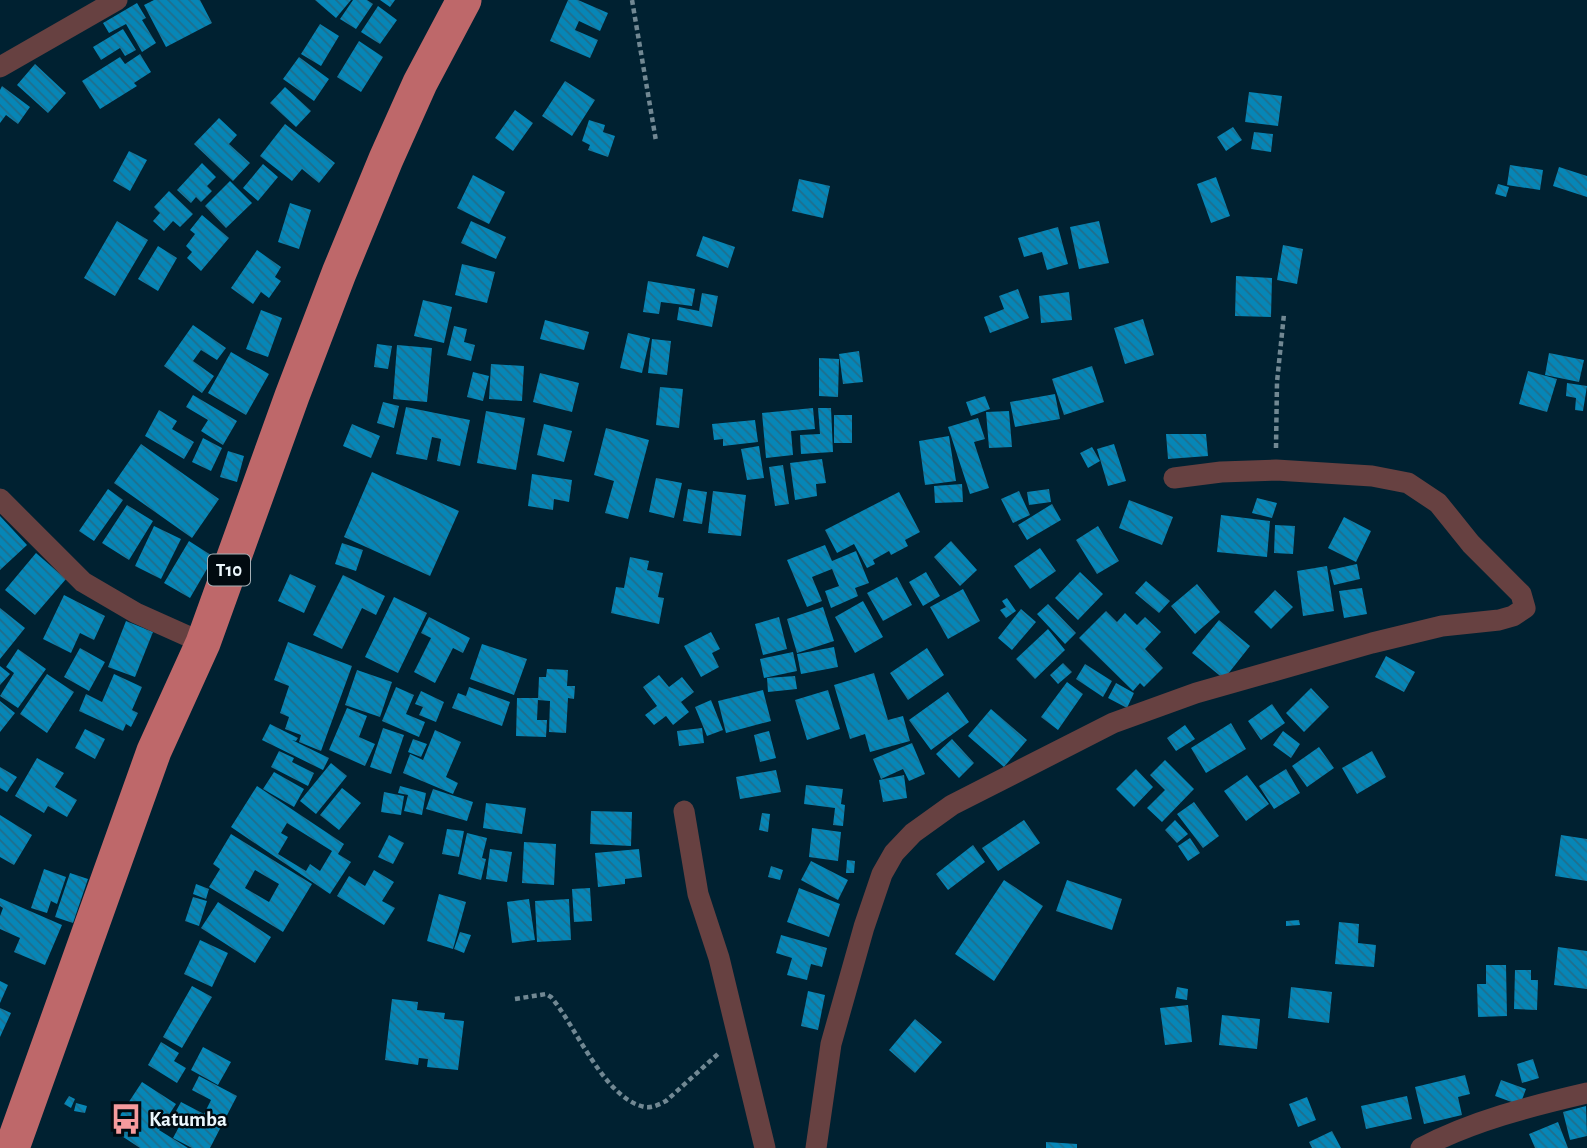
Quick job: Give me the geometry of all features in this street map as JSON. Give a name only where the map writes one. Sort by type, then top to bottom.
[{"type":"highway","name":"T10","points":[[12,1148],[154,751],[203,643],[339,273],[397,133],[464,0]]},
{"type":"street","points":[[0,67],[117,0]]},
{"type":"street","points":[[816,1148],[831,1044],[882,874],[894,853],[930,819],[952,805],[1113,723],[1196,693],[1442,626],[1499,620],[1513,616],[1525,608],[1521,594],[1471,544],[1454,520],[1438,503],[1408,483],[1372,476],[1276,470],[1221,472],[1174,478]]},
{"type":"street","points":[[0,499],[83,582],[136,613],[203,643]]},
{"type":"street","points":[[684,811],[698,894],[719,958],[765,1148]]},
{"type":"street","points":[[1421,1148],[1501,1116],[1587,1093]]},
{"type":"path","points":[[632,0],[656,141]]},
{"type":"path","points":[[1276,470],[1276,396],[1284,314]]},
{"type":"path","points":[[515,999],[546,994],[551,997],[596,1067],[631,1101],[646,1107],[666,1101],[737,1036]]},
{"type":"building","points":[[154,0],[200,0],[212,23],[166,47],[144,5]]},
{"type":"building","points":[[315,0],[351,0],[336,18]]},
{"type":"building","points":[[353,0],[367,0],[373,4],[356,29],[340,19]]},
{"type":"building","points":[[380,0],[395,0],[390,7]]},
{"type":"building","points":[[568,0],[578,0],[608,13],[600,31],[579,21],[575,30],[598,40],[590,58],[550,41]]},
{"type":"building","points":[[137,3],[146,18],[142,20],[156,43],[142,52],[126,24],[109,33],[103,23]]},
{"type":"building","points":[[378,6],[397,20],[380,44],[361,32]]},
{"type":"building","points":[[320,24],[339,36],[321,66],[301,54]]},
{"type":"building","points":[[123,29],[136,50],[125,56],[120,48],[101,60],[93,47]]},
{"type":"building","points":[[359,41],[383,57],[361,92],[337,77]]},
{"type":"building","points":[[140,54],[151,72],[134,83],[137,86],[100,109],[82,81],[120,57],[125,64]]},
{"type":"building","points":[[299,57],[329,79],[314,101],[283,79]]},
{"type":"building","points":[[35,64],[66,93],[48,113],[17,85]]},
{"type":"building","points":[[565,81],[595,100],[572,136],[542,116]]},
{"type":"building","points":[[2,86],[30,107],[18,124],[6,115],[0,123]]},
{"type":"building","points":[[285,87],[311,111],[296,127],[270,103]]},
{"type":"building","points":[[1249,92],[1282,96],[1278,126],[1245,122]]},
{"type":"building","points":[[515,110],[533,123],[513,151],[495,138]]},
{"type":"building","points":[[219,118],[237,135],[229,144],[250,163],[233,181],[194,144]]},
{"type":"building","points":[[589,120],[605,125],[603,132],[615,136],[608,157],[588,150],[590,145],[582,141]]},
{"type":"building","points":[[285,124],[335,163],[319,183],[302,169],[292,181],[260,156]]},
{"type":"building","points":[[1233,127],[1242,140],[1226,151],[1217,137]]},
{"type":"building","points":[[1254,132],[1273,134],[1271,152],[1251,149]]},
{"type":"building","points":[[129,151],[147,160],[130,191],[113,181]]},
{"type":"building","points":[[202,163],[216,177],[207,186],[212,191],[201,202],[196,197],[191,203],[177,190]]},
{"type":"building","points":[[263,164],[278,177],[258,201],[243,188]]},
{"type":"building","points":[[1510,165],[1543,170],[1540,190],[1507,185]]},
{"type":"building","points":[[1559,167],[1587,176],[1587,197],[1553,186]]},
{"type":"building","points":[[473,175],[505,192],[489,224],[457,208]]},
{"type":"building","points":[[1216,177],[1230,216],[1211,223],[1197,184]]},
{"type":"building","points":[[799,179],[830,186],[823,218],[792,211]]},
{"type":"building","points":[[230,181],[252,203],[226,228],[205,206]]},
{"type":"building","points":[[1498,184],[1509,187],[1506,197],[1495,194]]},
{"type":"building","points":[[169,191],[193,214],[180,227],[173,221],[164,231],[153,221],[160,213],[154,207]]},
{"type":"building","points":[[290,203],[311,210],[299,249],[278,242]]},
{"type":"building","points":[[202,215],[229,238],[201,271],[187,258],[192,252],[186,246],[195,234],[190,230]]},
{"type":"building","points":[[117,221],[148,240],[115,296],[84,278]]},
{"type":"building","points":[[471,221],[506,237],[496,259],[461,243]]},
{"type":"building","points":[[1099,221],[1109,263],[1079,269],[1070,227]]},
{"type":"building","points":[[1058,227],[1068,264],[1047,270],[1042,252],[1024,257],[1018,238]]},
{"type":"building","points":[[703,236],[735,247],[728,268],[696,256]]},
{"type":"building","points":[[1283,245],[1303,249],[1297,284],[1277,280]]},
{"type":"building","points":[[158,246],[177,258],[158,291],[138,279]]},
{"type":"building","points":[[257,250],[281,267],[275,277],[281,281],[269,298],[261,292],[253,304],[231,288]]},
{"type":"building","points":[[462,264],[495,272],[487,303],[455,295]]},
{"type":"building","points":[[1236,276],[1272,278],[1271,317],[1235,316]]},
{"type":"building","points":[[648,281],[695,289],[692,306],[661,302],[659,314],[643,312]]},
{"type":"building","points":[[1018,289],[1029,318],[990,333],[984,317],[1004,309],[999,296]]},
{"type":"building","points":[[1069,292],[1072,320],[1041,323],[1039,296]]},
{"type":"building","points":[[702,293],[718,296],[712,327],[677,320],[679,307],[699,311]]},
{"type":"building","points":[[423,300],[452,307],[444,343],[414,336]]},
{"type":"building","points":[[261,310],[282,318],[268,357],[246,349]]},
{"type":"building","points":[[1143,319],[1154,355],[1125,364],[1114,328]]},
{"type":"building","points":[[545,320],[589,332],[584,350],[540,339]]},
{"type":"building","points":[[193,325],[226,348],[217,360],[201,350],[193,361],[214,376],[202,393],[164,366]]},
{"type":"building","points":[[454,326],[467,329],[464,342],[475,345],[471,361],[447,355]]},
{"type":"building","points":[[628,333],[650,338],[642,373],[620,368]]},
{"type":"building","points":[[652,339],[671,341],[667,375],[648,373]]},
{"type":"building","points":[[377,344],[392,346],[388,369],[374,367]]},
{"type":"building","points":[[397,345],[432,348],[427,402],[393,399]]},
{"type":"building","points":[[859,351],[863,382],[843,384],[839,354]]},
{"type":"building","points":[[231,352],[269,374],[246,415],[208,393]]},
{"type":"building","points":[[1549,353],[1584,360],[1579,382],[1545,375]]},
{"type":"building","points":[[819,358],[839,359],[838,397],[819,396]]},
{"type":"building","points":[[491,364],[524,366],[522,401],[489,399]]},
{"type":"building","points":[[1092,366],[1104,402],[1064,415],[1052,379]]},
{"type":"building","points":[[1528,371],[1557,379],[1547,412],[1519,404]]},
{"type":"building","points":[[473,372],[489,376],[483,401],[467,397]]},
{"type":"building","points":[[540,373],[579,383],[572,412],[533,402]]},
{"type":"building","points":[[1567,383],[1587,386],[1583,411],[1575,410],[1576,398],[1566,396]]},
{"type":"building","points":[[660,387],[683,389],[679,428],[656,425]]},
{"type":"building","points":[[1055,394],[1060,419],[1015,427],[1010,402]]},
{"type":"building","points":[[193,395],[237,421],[223,445],[201,431],[208,420],[186,407]]},
{"type":"building","points":[[985,396],[990,409],[971,416],[966,402]]},
{"type":"building","points":[[383,402],[399,406],[394,428],[377,423]]},
{"type":"building","points":[[406,407],[470,420],[460,466],[437,461],[441,439],[432,437],[427,460],[396,454]]},
{"type":"building","points":[[813,408],[815,429],[791,431],[793,455],[766,458],[762,413]]},
{"type":"building","points":[[818,408],[831,408],[833,452],[801,454],[800,435],[820,434]]},
{"type":"building","points":[[159,410],[177,421],[172,429],[194,442],[184,459],[145,436]]},
{"type":"building","points":[[486,411],[525,418],[516,470],[477,463]]},
{"type":"building","points":[[1009,411],[1012,447],[989,448],[986,412]]},
{"type":"building","points":[[834,415],[852,415],[852,443],[834,443]]},
{"type":"building","points":[[978,418],[985,439],[974,442],[989,488],[970,494],[948,427]]},
{"type":"building","points":[[755,420],[758,442],[723,446],[723,439],[714,440],[712,424]]},
{"type":"building","points":[[352,424],[380,436],[371,458],[343,446]]},
{"type":"building","points":[[544,424],[572,431],[564,462],[537,455]]},
{"type":"building","points":[[606,428],[649,440],[628,519],[605,513],[614,481],[594,475]]},
{"type":"building","points":[[1166,434],[1206,434],[1208,456],[1168,459]]},
{"type":"building","points":[[949,436],[956,481],[925,485],[919,441]]},
{"type":"building","points":[[203,438],[222,448],[211,471],[192,462]]},
{"type":"building","points":[[141,444],[219,499],[192,538],[114,483]]},
{"type":"building","points":[[1114,444],[1126,481],[1108,486],[1097,449]]},
{"type":"building","points":[[759,446],[764,478],[747,480],[741,449]]},
{"type":"building","points":[[1092,447],[1100,461],[1088,468],[1080,453]]},
{"type":"building","points":[[228,451],[244,456],[237,482],[220,477]]},
{"type":"building","points":[[822,459],[826,483],[816,484],[817,496],[795,500],[790,463]]},
{"type":"building","points":[[783,465],[789,504],[775,506],[769,467]]},
{"type":"building","points":[[372,472],[459,511],[430,576],[344,537]]},
{"type":"building","points":[[532,474],[572,480],[569,502],[554,499],[553,510],[528,506]]},
{"type":"building","points":[[656,478],[682,483],[674,518],[649,512]]},
{"type":"building","points":[[962,484],[963,502],[935,503],[934,486]]},
{"type":"building","points":[[108,489],[123,500],[94,541],[79,531]]},
{"type":"building","points":[[688,489],[707,492],[702,524],[683,521]]},
{"type":"building","points":[[1049,489],[1051,502],[1029,505],[1027,492]]},
{"type":"building","points":[[713,491],[746,495],[741,536],[708,533]]},
{"type":"building","points":[[1019,491],[1030,515],[1013,523],[1001,499]]},
{"type":"building","points":[[899,492],[920,532],[905,540],[908,546],[891,555],[889,551],[873,560],[875,564],[867,568],[854,544],[837,553],[825,530]]},
{"type":"building","points":[[1257,498],[1277,503],[1272,518],[1252,513]]},
{"type":"building","points":[[1129,500],[1173,517],[1162,545],[1119,528]]},
{"type":"building","points":[[1052,504],[1061,520],[1027,540],[1018,525]]},
{"type":"building","points":[[127,505],[153,521],[129,560],[102,543]]},
{"type":"building","points":[[1221,515],[1270,521],[1267,557],[1217,552]]},
{"type":"building","points":[[0,516],[27,545],[0,570]]},
{"type":"building","points":[[1344,517],[1371,531],[1356,562],[1328,548]]},
{"type":"building","points":[[1275,525],[1295,526],[1293,554],[1274,553]]},
{"type":"building","points":[[154,526],[181,539],[161,579],[135,566]]},
{"type":"building","points":[[1098,526],[1119,561],[1097,574],[1076,540]]},
{"type":"building","points":[[189,541],[214,557],[190,598],[164,583]]},
{"type":"building","points":[[951,541],[977,570],[960,586],[934,557]]},
{"type":"building","points":[[342,543],[363,550],[356,571],[335,564]]},
{"type":"building","points":[[825,545],[832,561],[856,551],[869,583],[855,588],[858,596],[831,608],[825,591],[839,586],[832,569],[812,577],[822,601],[807,607],[787,560]]},
{"type":"building","points":[[1040,548],[1056,571],[1030,589],[1014,566]]},
{"type":"building","points":[[36,553],[66,579],[35,615],[5,590]]},
{"type":"building","points":[[630,557],[649,561],[647,570],[663,573],[658,597],[664,598],[659,624],[611,613],[616,587],[624,588]]},
{"type":"building","points":[[1357,564],[1360,579],[1334,585],[1330,570]]},
{"type":"building","points":[[1327,566],[1334,611],[1303,616],[1297,571]]},
{"type":"building","points":[[926,572],[940,596],[923,606],[909,582]]},
{"type":"building","points":[[1080,572],[1103,594],[1078,620],[1055,598]]},
{"type":"building","points":[[290,574],[316,586],[304,613],[278,601]]},
{"type":"building","points":[[343,575],[385,596],[376,615],[362,608],[342,649],[313,635]]},
{"type":"building","points":[[897,577],[912,605],[883,621],[867,593]]},
{"type":"building","points":[[1146,581],[1170,601],[1159,613],[1135,593]]},
{"type":"building","points":[[1197,584],[1220,612],[1195,634],[1171,606]]},
{"type":"building","points":[[1362,588],[1367,614],[1344,618],[1339,591]]},
{"type":"building","points":[[963,589],[980,621],[948,639],[930,607]]},
{"type":"building","points":[[1275,590],[1293,607],[1271,629],[1254,612]]},
{"type":"building","points":[[64,595],[105,616],[94,640],[80,633],[71,653],[43,639]]},
{"type":"building","points":[[394,597],[427,613],[398,673],[365,657]]},
{"type":"building","points":[[1007,598],[1016,611],[1006,618],[1000,610],[1006,607],[1002,601]]},
{"type":"building","points":[[863,601],[883,637],[855,653],[835,617]]},
{"type":"building","points":[[1048,604],[1076,633],[1065,644],[1037,614]]},
{"type":"building","points":[[823,607],[834,641],[797,653],[787,619]]},
{"type":"building","points":[[0,608],[25,628],[0,659]]},
{"type":"building","points":[[1021,609],[1036,622],[1012,650],[998,638]]},
{"type":"building","points":[[1106,611],[1117,622],[1125,613],[1137,625],[1145,617],[1161,632],[1145,649],[1163,668],[1144,687],[1140,683],[1133,691],[1079,638]]},
{"type":"building","points":[[429,617],[470,638],[463,653],[453,648],[435,683],[414,672],[431,638],[421,633]]},
{"type":"building","points":[[779,617],[787,649],[763,655],[755,624]]},
{"type":"building","points":[[1219,620],[1250,646],[1224,679],[1192,653]]},
{"type":"building","points":[[126,621],[153,632],[135,677],[108,667]]},
{"type":"building","points":[[1048,629],[1065,650],[1035,679],[1016,659]]},
{"type":"building","points":[[711,632],[720,649],[712,653],[719,667],[701,677],[684,646]]},
{"type":"building","points":[[288,642],[352,666],[321,751],[299,742],[301,735],[285,729],[289,717],[280,713],[289,686],[274,680]]},
{"type":"building","points":[[482,644],[527,659],[514,695],[470,679]]},
{"type":"building","points":[[834,647],[838,667],[801,674],[797,654]]},
{"type":"building","points":[[80,648],[105,662],[89,691],[64,677]]},
{"type":"building","points":[[927,648],[944,675],[908,700],[890,673]]},
{"type":"building","points":[[18,649],[46,669],[18,708],[0,696],[14,673],[6,667]]},
{"type":"building","points":[[793,652],[797,671],[764,678],[760,659]]},
{"type":"building","points":[[1386,656],[1415,672],[1404,692],[1375,677]]},
{"type":"building","points":[[1063,663],[1072,672],[1058,684],[1050,675]]},
{"type":"building","points":[[1085,664],[1112,681],[1103,697],[1076,679]]},
{"type":"building","points":[[0,666],[10,674],[0,685]]},
{"type":"building","points":[[547,669],[568,670],[567,686],[575,686],[574,699],[568,698],[566,733],[549,732],[550,701],[538,700],[539,677],[546,677]]},
{"type":"building","points":[[357,670],[392,682],[380,717],[345,705]]},
{"type":"building","points":[[874,673],[888,720],[903,716],[910,741],[870,752],[865,734],[850,739],[834,685]]},
{"type":"building","points":[[47,674],[74,692],[47,733],[20,714]]},
{"type":"building","points":[[114,674],[142,687],[132,710],[138,713],[131,727],[126,724],[123,731],[79,711],[86,694],[102,702]]},
{"type":"building","points":[[659,675],[669,687],[682,677],[694,692],[681,702],[689,712],[673,725],[666,716],[654,725],[645,715],[657,706],[643,687]]},
{"type":"building","points":[[795,676],[797,689],[768,692],[767,678]]},
{"type":"building","points":[[1067,682],[1083,694],[1058,730],[1041,717]]},
{"type":"building","points":[[1116,683],[1134,693],[1127,708],[1108,698]]},
{"type":"building","points":[[396,687],[414,695],[406,714],[425,722],[419,737],[382,721]]},
{"type":"building","points":[[469,687],[510,702],[502,726],[452,708],[458,693],[466,696]]},
{"type":"building","points":[[1311,688],[1329,707],[1304,732],[1286,713]]},
{"type":"building","points":[[763,690],[771,721],[726,733],[718,701]]},
{"type":"building","points":[[828,690],[840,729],[807,740],[795,700]]},
{"type":"building","points":[[421,691],[444,702],[436,722],[419,715],[423,707],[415,704]]},
{"type":"building","points":[[948,692],[969,722],[931,750],[909,720]]},
{"type":"building","points":[[517,698],[538,698],[537,720],[547,720],[546,737],[516,736]]},
{"type":"building","points":[[711,700],[723,730],[707,736],[695,707]]},
{"type":"building","points":[[0,701],[15,713],[0,732]]},
{"type":"building","points":[[1272,704],[1285,723],[1261,740],[1248,721]]},
{"type":"building","points":[[347,708],[367,716],[359,737],[375,744],[365,766],[329,750]]},
{"type":"building","points":[[991,709],[1027,740],[1004,767],[968,736]]},
{"type":"building","points":[[1231,723],[1246,749],[1206,773],[1191,748]]},
{"type":"building","points":[[270,724],[298,738],[296,741],[292,740],[329,758],[323,770],[262,740]]},
{"type":"building","points":[[1185,725],[1195,739],[1176,751],[1167,738]]},
{"type":"building","points":[[383,728],[404,735],[391,774],[370,767]]},
{"type":"building","points":[[702,728],[704,743],[679,746],[677,731]]},
{"type":"building","points":[[85,729],[105,739],[95,759],[75,748]]},
{"type":"building","points":[[435,730],[461,742],[446,777],[458,783],[453,794],[403,773],[410,754],[423,760]]},
{"type":"building","points":[[769,731],[776,758],[760,762],[754,735]]},
{"type":"building","points":[[1283,731],[1300,744],[1291,758],[1273,745]]},
{"type":"building","points":[[413,739],[427,744],[421,757],[408,752]]},
{"type":"building","points":[[952,739],[974,763],[959,778],[936,754]]},
{"type":"building","points":[[912,743],[925,774],[909,781],[903,769],[881,779],[873,759]]},
{"type":"building","points":[[1319,747],[1334,768],[1307,787],[1292,766]]},
{"type":"building","points":[[279,751],[294,758],[292,762],[314,773],[308,786],[271,767]]},
{"type":"building","points":[[1372,751],[1386,777],[1357,794],[1342,768]]},
{"type":"building","points":[[37,758],[64,773],[55,787],[77,800],[67,817],[48,806],[44,813],[15,796]]},
{"type":"building","points":[[1165,760],[1194,789],[1162,822],[1147,808],[1165,790],[1150,775]]},
{"type":"building","points":[[331,763],[347,776],[316,814],[300,801]]},
{"type":"building","points":[[0,767],[17,777],[7,792],[0,788]]},
{"type":"building","points":[[1136,769],[1153,787],[1134,807],[1116,789]]},
{"type":"building","points":[[1286,769],[1300,793],[1274,809],[1259,786]]},
{"type":"building","points":[[776,770],[781,792],[740,799],[736,777]]},
{"type":"building","points":[[274,772],[304,789],[294,807],[263,789]]},
{"type":"building","points":[[904,775],[907,798],[883,802],[879,780]]},
{"type":"building","points":[[1247,775],[1269,804],[1246,821],[1224,791]]},
{"type":"building","points":[[806,785],[843,789],[843,826],[833,825],[835,808],[804,804]]},
{"type":"building","points":[[257,786],[344,844],[338,854],[351,862],[330,894],[231,827]],"holes":[[[287,823],[332,851],[320,871],[310,864],[306,871],[278,854],[288,837],[281,833]]]},
{"type":"building","points":[[400,786],[426,793],[422,815],[404,811],[408,795],[398,793]]},
{"type":"building","points":[[342,788],[361,803],[339,830],[320,815]]},
{"type":"building","points":[[433,789],[473,802],[467,821],[426,809]]},
{"type":"building","points":[[384,792],[404,796],[401,815],[381,812]]},
{"type":"building","points":[[1194,802],[1219,836],[1203,848],[1177,814]]},
{"type":"building","points":[[486,803],[526,808],[522,834],[483,828]]},
{"type":"building","points":[[591,811],[632,812],[631,846],[590,844]]},
{"type":"building","points":[[762,813],[770,814],[768,832],[759,830]]},
{"type":"building","points":[[0,815],[32,835],[14,865],[0,857]]},
{"type":"building","points":[[1024,820],[1040,843],[998,871],[982,848]]},
{"type":"building","points":[[1175,820],[1188,834],[1177,843],[1165,830]]},
{"type":"building","points":[[812,828],[841,832],[838,861],[809,857]]},
{"type":"building","points":[[447,829],[464,831],[459,857],[442,854]]},
{"type":"building","points":[[467,833],[487,838],[482,858],[486,859],[481,880],[458,874]]},
{"type":"building","points":[[231,834],[312,884],[283,932],[209,887],[220,869],[213,864]],"holes":[[[255,870],[279,884],[269,902],[245,888]]]},
{"type":"building","points":[[389,835],[404,843],[393,864],[378,857]]},
{"type":"building","points":[[1561,835],[1587,839],[1587,881],[1555,876]]},
{"type":"building","points":[[1190,838],[1200,853],[1188,861],[1178,846]]},
{"type":"building","points":[[524,842],[556,844],[554,885],[522,883]]},
{"type":"building","points":[[973,845],[985,862],[948,890],[936,874]]},
{"type":"building","points":[[490,849],[512,852],[507,882],[486,879]]},
{"type":"building","points":[[639,849],[642,877],[625,879],[625,884],[598,887],[595,853]]},
{"type":"building","points":[[847,860],[855,861],[854,873],[846,873]]},
{"type":"building","points":[[811,861],[848,880],[838,900],[801,880]]},
{"type":"building","points":[[771,866],[783,870],[780,880],[768,877]]},
{"type":"building","points":[[44,869],[66,877],[57,904],[51,901],[47,913],[31,908]]},
{"type":"building","points":[[374,870],[394,882],[382,901],[395,908],[384,925],[337,896],[349,876],[365,886]]},
{"type":"building","points":[[70,873],[88,879],[73,923],[55,917]]},
{"type":"building","points":[[1004,880],[1043,906],[994,981],[955,954]]},
{"type":"building","points":[[1067,880],[1122,899],[1112,930],[1056,911]]},
{"type":"building","points":[[196,884],[209,889],[206,899],[193,894]]},
{"type":"building","points":[[590,888],[592,921],[574,922],[572,889]]},
{"type":"building","points":[[799,888],[840,904],[829,937],[787,922]]},
{"type":"building","points":[[439,894],[466,902],[453,949],[427,941]]},
{"type":"building","points":[[193,897],[207,901],[199,926],[185,921]]},
{"type":"building","points":[[0,898],[62,925],[45,965],[14,952],[20,938],[0,929],[3,908],[0,906]]},
{"type":"building","points":[[529,899],[535,940],[512,943],[507,902]]},
{"type":"building","points":[[569,899],[571,940],[537,942],[535,901]]},
{"type":"building","points":[[218,902],[271,937],[255,963],[201,928]]},
{"type":"building","points":[[1299,920],[1300,925],[1286,926],[1286,921]]},
{"type":"building","points":[[1339,922],[1359,924],[1358,943],[1376,945],[1374,967],[1335,964]]},
{"type":"building","points":[[460,932],[471,935],[464,953],[454,949]]},
{"type":"building","points":[[781,935],[827,948],[822,967],[811,964],[807,980],[787,975],[792,958],[776,953]]},
{"type":"building","points":[[200,940],[228,953],[212,987],[184,974]]},
{"type":"building","points":[[1558,947],[1587,951],[1587,989],[1554,985]]},
{"type":"building","points":[[1486,965],[1506,965],[1507,1016],[1478,1017],[1477,984],[1486,984]]},
{"type":"building","points":[[1515,970],[1531,970],[1531,980],[1538,980],[1537,1010],[1514,1009]]},
{"type":"building","points":[[0,981],[8,985],[0,1003]]},
{"type":"building","points":[[192,986],[212,997],[182,1048],[163,1037]]},
{"type":"building","points":[[1177,987],[1188,989],[1187,1000],[1175,998]]},
{"type":"building","points":[[1291,987],[1332,992],[1329,1023],[1288,1018]]},
{"type":"building","points":[[808,991],[825,995],[818,1030],[801,1026]]},
{"type":"building","points":[[392,999],[418,1002],[417,1010],[445,1013],[444,1019],[464,1021],[458,1070],[427,1067],[428,1059],[419,1058],[418,1065],[385,1060]]},
{"type":"building","points":[[1188,1005],[1192,1042],[1165,1045],[1160,1008]]},
{"type":"building","points":[[0,1008],[11,1013],[0,1037]]},
{"type":"building","points":[[1222,1015],[1260,1019],[1257,1049],[1219,1045]]},
{"type":"building","points":[[915,1019],[942,1042],[915,1073],[889,1050]]},
{"type":"building","points":[[161,1042],[179,1053],[174,1061],[186,1068],[177,1083],[148,1065]]},
{"type":"building","points":[[203,1047],[231,1062],[218,1085],[191,1070]]},
{"type":"building","points":[[1533,1059],[1539,1078],[1522,1083],[1517,1064]]},
{"type":"building","points":[[1465,1075],[1470,1094],[1458,1097],[1462,1115],[1424,1124],[1415,1087]]},
{"type":"building","points":[[199,1076],[237,1096],[210,1148],[192,1148],[173,1138],[180,1125],[171,1120],[181,1102],[204,1114],[211,1100],[192,1090]]},
{"type":"building","points":[[1501,1080],[1526,1089],[1520,1105],[1495,1096]]},
{"type":"building","points":[[142,1082],[176,1104],[159,1130],[188,1148],[140,1148],[111,1129]]},
{"type":"building","points":[[69,1096],[75,1099],[71,1108],[64,1104]]},
{"type":"building","points":[[1407,1096],[1412,1119],[1366,1129],[1361,1106]]},
{"type":"building","points":[[1307,1097],[1316,1120],[1298,1127],[1289,1104]]},
{"type":"building","points":[[76,1103],[87,1106],[85,1113],[74,1111]]},
{"type":"building","points":[[1586,1106],[1587,1136],[1570,1140],[1563,1112]]},
{"type":"building","points":[[1558,1122],[1568,1148],[1535,1148],[1529,1134]]},
{"type":"building","points":[[1332,1131],[1341,1148],[1312,1148],[1309,1142]]},
{"type":"building","points":[[1046,1142],[1077,1144],[1077,1148],[1046,1148]]},
{"type":"place","name":"Katumba","points":[[126,1119]]}]
